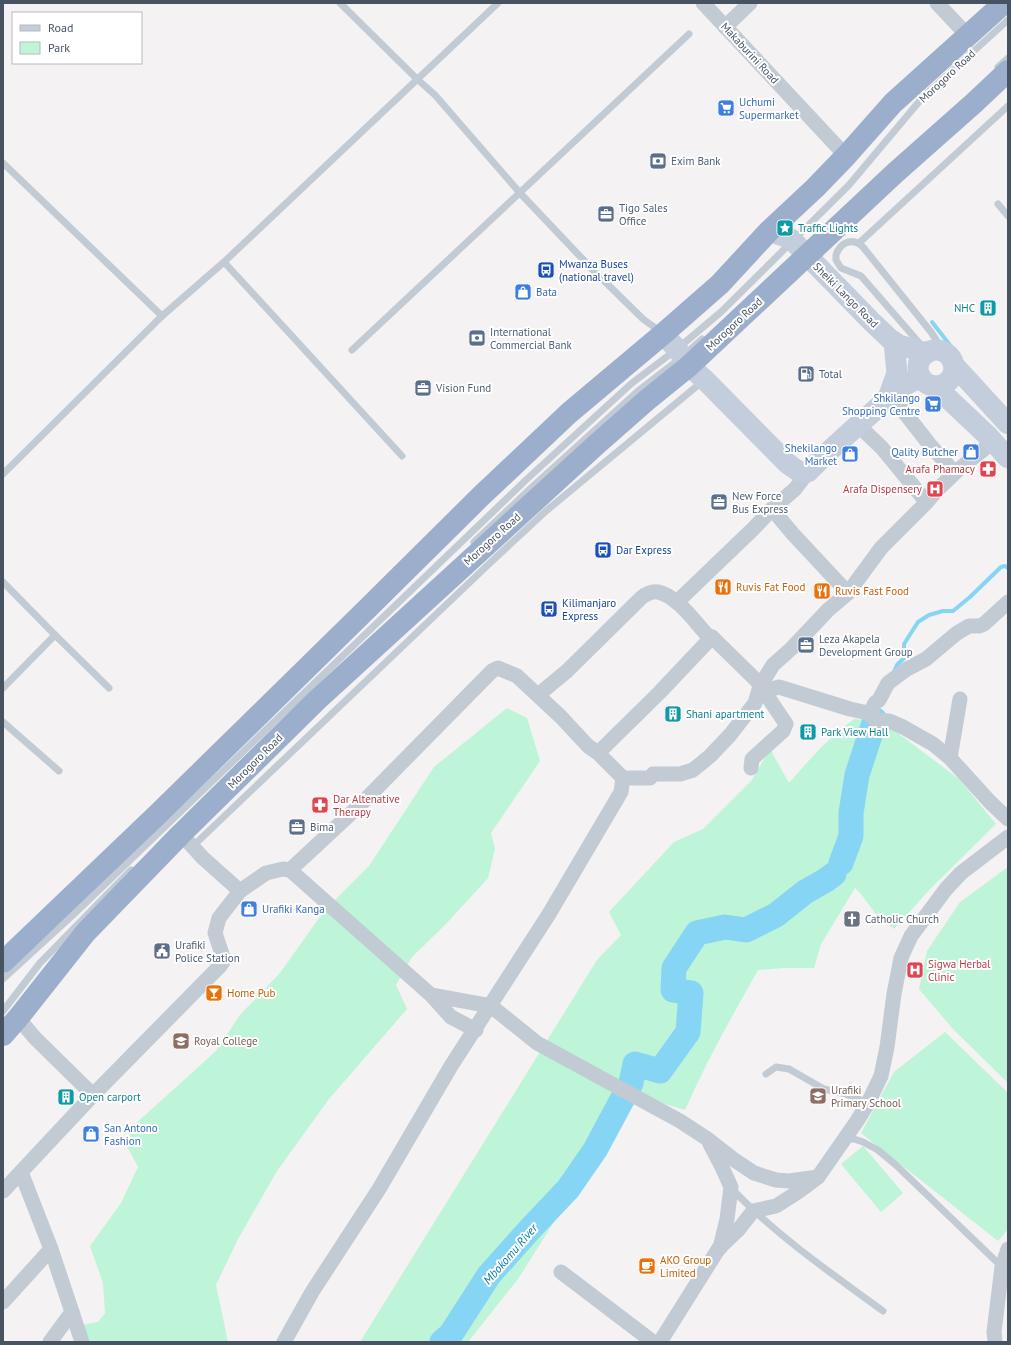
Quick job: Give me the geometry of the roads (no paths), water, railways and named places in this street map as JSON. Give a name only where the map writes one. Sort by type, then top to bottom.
[{"type":"highway","name":"Morogoro Road","points":[[3,1034],[10,1015],[86,932],[186,840],[317,700],[647,400],[683,357],[720,284],[769,231],[815,188],[846,156],[893,103],[1004,3]]},
{"type":"highway","name":"Morogoro Road","points":[[3,962],[247,727],[481,496],[569,413],[683,357],[751,308],[800,248],[894,173],[974,103],[999,72]]},
{"type":"main road","name":"Sheiki Lango Road","points":[[769,231],[785,236],[800,248],[871,321],[894,342],[899,345],[941,356]]},
{"type":"main road","points":[[888,398],[897,373],[894,342]]},
{"type":"main road","points":[[683,357],[787,464],[803,473],[808,472],[858,424],[888,398],[912,380],[943,384],[950,379],[953,372],[941,356]]},
{"type":"main road","points":[[1008,424],[941,356],[922,357],[918,371],[1008,458]]},
{"type":"street","name":"Makaburini Road","points":[[703,3],[846,156]]},
{"type":"street","points":[[725,26],[750,3]]},
{"type":"street","points":[[937,3],[968,36]]},
{"type":"street","points":[[888,398],[901,408],[953,471]]},
{"type":"street","points":[[858,424],[882,448],[924,499]]},
{"type":"street","points":[[290,870],[360,805],[492,671],[498,668],[517,676],[561,717],[588,746],[598,753],[623,778],[650,778],[653,774],[680,774],[693,770],[710,756],[745,717],[755,703],[773,665],[792,648],[828,610],[848,593],[869,562],[924,499],[953,471],[991,440]]},
{"type":"street","points":[[869,563],[937,490],[991,440]]},
{"type":"street","points":[[676,602],[753,529],[772,508],[796,488],[808,472]]},
{"type":"street","points":[[772,508],[793,534],[848,593]]},
{"type":"street","points":[[538,696],[572,666],[641,598],[652,592],[665,594],[676,602],[708,636],[712,637],[756,681],[786,724],[783,731],[752,759],[751,768]]},
{"type":"street","points":[[868,713],[872,710],[874,703],[879,700],[888,683],[907,669],[926,659],[957,633],[969,626],[979,626],[984,624],[1008,602]]},
{"type":"street","points":[[598,753],[712,637]]},
{"type":"street","points":[[762,688],[779,687],[850,709],[868,713],[875,720],[889,721],[921,737],[933,744],[950,758],[990,802],[1008,819]]},
{"type":"street","points":[[950,758],[960,699]]},
{"type":"street","points":[[284,1342],[312,1292],[379,1190],[451,1066],[476,1030],[550,914],[621,792],[623,778]]},
{"type":"street","points":[[660,1342],[720,1248],[739,1229],[753,1211],[776,1206],[818,1177],[844,1140],[868,1103],[881,1076],[901,958],[911,936],[946,889],[961,872],[1008,837]]},
{"type":"street","points":[[186,840],[240,891]]},
{"type":"street","points":[[3,1191],[93,1095],[220,966],[224,960],[215,933],[218,918],[240,891],[266,873],[283,869],[290,870],[432,996],[451,1017],[476,1030]]},
{"type":"street","points":[[432,996],[491,1006],[537,1043],[680,1122],[706,1138],[754,1173],[776,1180],[789,1181],[818,1177]]},
{"type":"street","points":[[10,1015],[93,1095]]},
{"type":"street","points":[[706,1138],[721,1165],[730,1187],[727,1219],[720,1248]]},
{"type":"street","points":[[21,1172],[50,1249],[82,1342]]},
{"type":"street","points":[[3,1302],[50,1249]]},
{"type":"street","points":[[995,1342],[994,1332],[1002,1266],[1008,1249]]},
{"type":"street","points":[[561,1272],[653,1342]]},
{"type":"street","points":[[50,1342],[72,1312]]},
{"type":"lane","points":[[340,3],[435,95],[520,193],[593,270],[683,357]]},
{"type":"lane","points":[[3,474],[162,316],[224,262],[498,3]]},
{"type":"lane","name":"Morogoro Road","points":[[800,248],[849,185],[923,97],[1008,20]]},
{"type":"lane","points":[[352,350],[689,34]]},
{"type":"lane","name":"Morogoro Road","points":[[999,72],[1008,58]]},
{"type":"lane","points":[[859,243],[1008,106]]},
{"type":"lane","points":[[3,163],[162,316]]},
{"type":"lane","points":[[998,204],[1008,216]]},
{"type":"lane","points":[[849,241],[859,243],[931,332],[941,356],[861,276],[846,271],[838,265],[836,255],[840,246],[849,241]]},
{"type":"lane","points":[[224,262],[402,456]]},
{"type":"lane","name":"Morogoro Road","points":[[3,979],[84,904],[527,479],[632,382],[683,357],[709,333]]},
{"type":"lane","points":[[3,582],[110,688]]},
{"type":"lane","points":[[3,688],[55,635]]},
{"type":"lane","name":"Morogoro Road","points":[[10,1015],[40,964],[166,835],[364,647]]},
{"type":"lane","points":[[3,722],[59,771]]},
{"type":"lane","points":[[766,1074],[776,1067],[789,1069],[824,1089],[846,1094],[868,1103]]},
{"type":"lane","points":[[844,1140],[854,1139],[878,1150],[897,1166],[1002,1266]]},
{"type":"lane","points":[[730,1187],[753,1211],[800,1251],[883,1311]]},
{"type":"waterway","points":[[932,322],[960,358]]},
{"type":"waterway","points":[[894,672],[897,665],[904,658],[904,644],[918,622],[929,615],[943,611],[953,611],[1001,567],[1005,566],[1008,568]]},
{"type":"waterway","points":[[841,863],[851,836],[851,813],[857,775],[875,720]]},
{"type":"waterway","name":"Mbokomu River","points":[[442,1342],[451,1334],[489,1275],[568,1189],[595,1150],[631,1083],[635,1064],[660,1071],[688,1032],[691,993],[673,990],[674,968],[697,933],[725,927],[746,930],[776,915],[805,892],[834,874]]},
{"type":"place","name":"Uchumi Supermarket","points":[[726,108]]},
{"type":"place","name":"Exim Bank","points":[[658,161]]},
{"type":"place","name":"Tigo Sales Office","points":[[606,214]]},
{"type":"place","name":"Traffic Lights","points":[[785,228]]},
{"type":"place","name":"Mwanza Buses (national travel)","points":[[546,270]]},
{"type":"place","name":"Bata","points":[[523,292]]},
{"type":"place","name":"NHC","points":[[988,308]]},
{"type":"place","name":"International Commercial Bank","points":[[477,338]]},
{"type":"place","name":"Total","points":[[806,374]]},
{"type":"place","name":"Vision Fund","points":[[423,388]]},
{"type":"place","name":"Shkilango Shopping Centre","points":[[933,404]]},
{"type":"place","name":"Qality Butcher","points":[[971,452]]},
{"type":"place","name":"Shekilango Market","points":[[850,454]]},
{"type":"place","name":"Arafa Phamacy","points":[[988,469]]},
{"type":"place","name":"Arafa Dispensery","points":[[935,489]]},
{"type":"place","name":"New Force Bus Express","points":[[719,502]]},
{"type":"place","name":"Dar Express","points":[[603,550]]},
{"type":"place","name":"Ruvis Fat Food","points":[[723,587]]},
{"type":"place","name":"Ruvis Fast Food","points":[[822,591]]},
{"type":"place","name":"Kilimanjaro Express","points":[[549,609]]},
{"type":"place","name":"Leza Akapela Development Group","points":[[806,645]]},
{"type":"place","name":"Shani apartment","points":[[673,714]]},
{"type":"place","name":"Park View Hall","points":[[808,732]]},
{"type":"place","name":"Dar Altenative Therapy","points":[[320,805]]},
{"type":"place","name":"Bima","points":[[297,827]]},
{"type":"place","name":"Urafiki Kanga","points":[[249,909]]},
{"type":"place","name":"Catholic Church","points":[[852,919]]},
{"type":"place","name":"Urafiki Police Station","points":[[162,951]]},
{"type":"place","name":"Sigwa Herbal Clinic","points":[[915,970]]},
{"type":"place","name":"Home Pub","points":[[214,993]]},
{"type":"place","name":"Royal College","points":[[181,1041]]},
{"type":"place","name":"Urafiki Primary School","points":[[818,1096]]},
{"type":"place","name":"Open carport","points":[[66,1097]]},
{"type":"place","name":"San Antono Fashion","points":[[91,1134]]},
{"type":"place","name":"AKO Group Limited","points":[[647,1266]]}]
